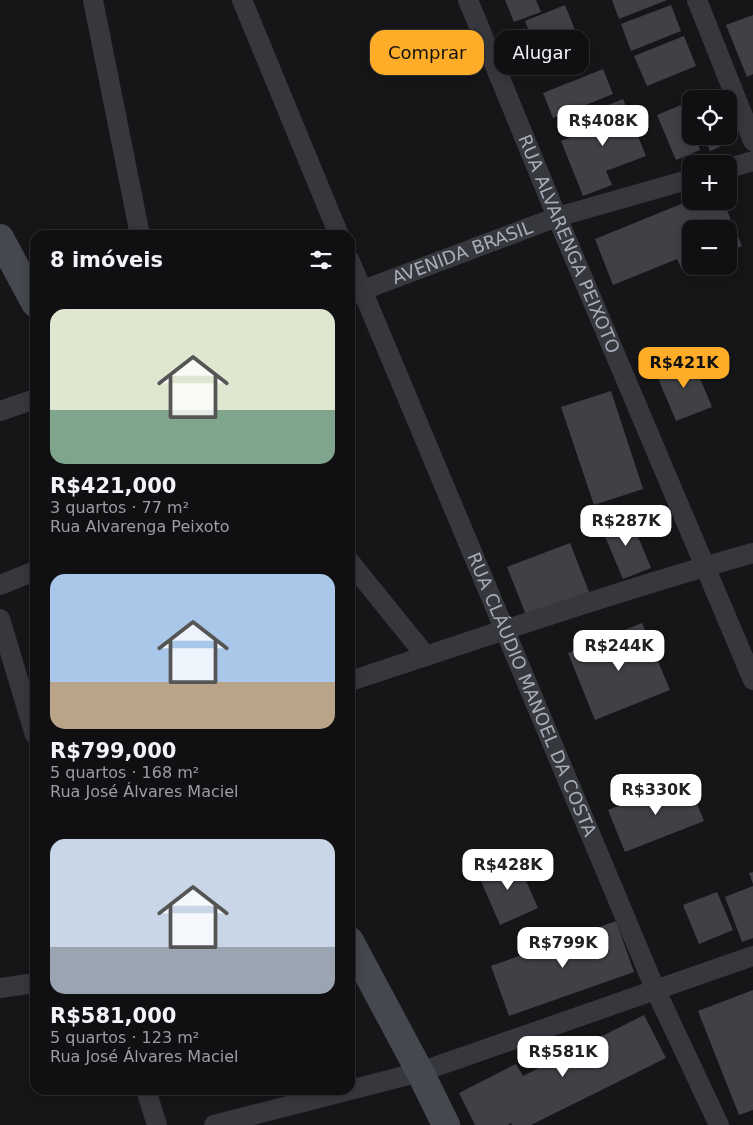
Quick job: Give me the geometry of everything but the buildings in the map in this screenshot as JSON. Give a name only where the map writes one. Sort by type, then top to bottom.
[{"type":"main road","points":[[0,238],[30,294]]},
{"type":"main road","points":[[355,950],[446,1125]]},
{"type":"street","points":[[93,0],[139,230]]},
{"type":"street","points":[[242,0],[337,230]]},
{"type":"street","name":"RUA ALVARENGA PEIXOTO","points":[[468,0],[557,217],[753,680]]},
{"type":"street","points":[[697,0],[753,141]]},
{"type":"street","points":[[737,166],[753,161]]},
{"type":"street","name":"AVENIDA BRASIL","points":[[356,293],[557,217],[682,182]]},
{"type":"street","name":"RUA CLÁUDIO MANOEL DA COSTA","points":[[356,293],[505,630],[656,991],[719,1125]]},
{"type":"street","points":[[0,412],[30,401]]},
{"type":"street","points":[[355,679],[505,630],[753,553]]},
{"type":"street","points":[[355,568],[426,656]]},
{"type":"street","points":[[0,584],[30,573]]},
{"type":"street","points":[[0,619],[30,718]]},
{"type":"street","points":[[355,1089],[420,1072],[753,956]]},
{"type":"street","points":[[0,988],[30,984]]},
{"type":"street","points":[[148,1095],[157,1125]]},
{"type":"street","points":[[214,1125],[331,1095]]}]
